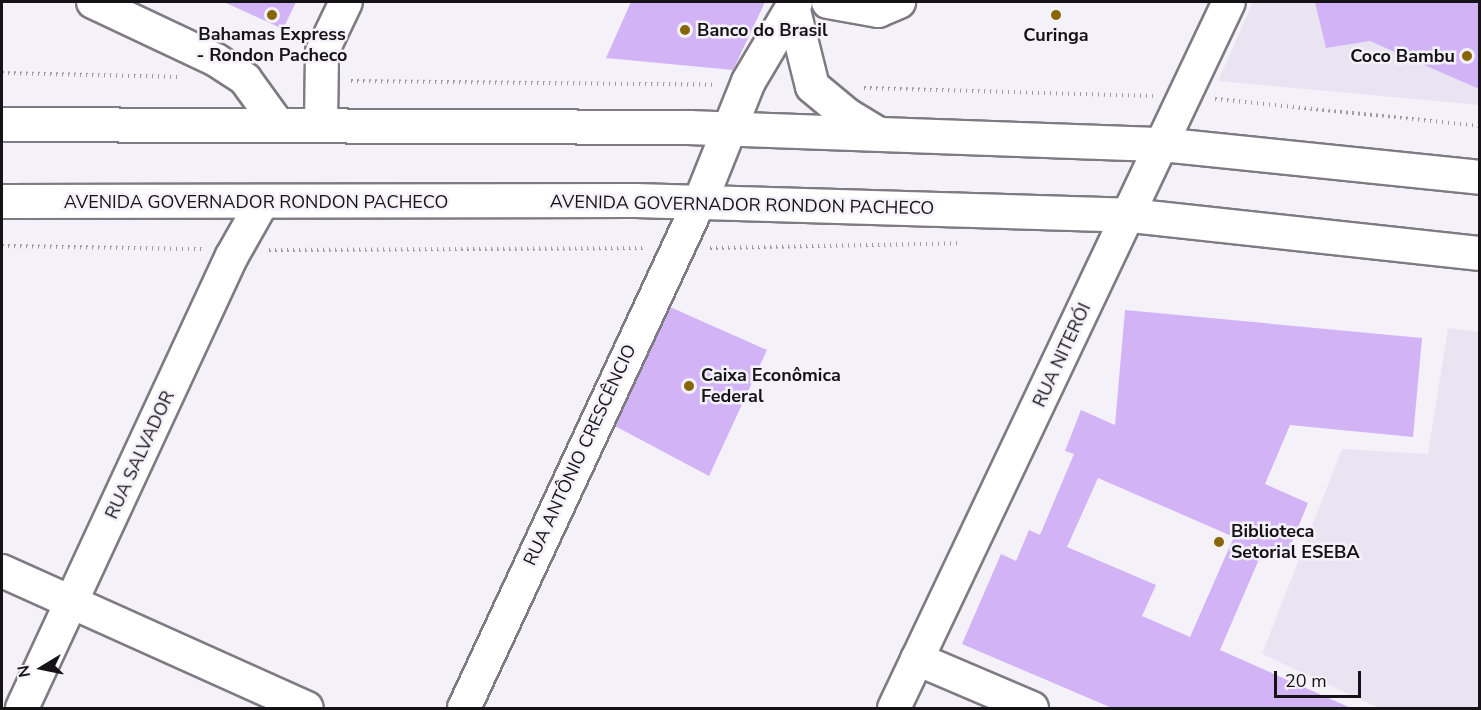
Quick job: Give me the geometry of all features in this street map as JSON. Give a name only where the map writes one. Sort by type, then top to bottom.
[{"type":"main road","points":[[794,4],[812,87],[847,115],[879,135]]},
{"type":"main road","points":[[699,203],[748,81],[794,4]]},
{"type":"main road","points":[[2,124],[279,126],[321,124],[728,129],[1161,144],[1479,177]]},
{"type":"main road","name":"AVENIDA GOVERNADOR RONDON PACHECO","points":[[2,201],[699,203],[1129,215],[1479,253]]},
{"type":"street","points":[[93,2],[216,60],[244,79],[279,126]]},
{"type":"street","points":[[321,124],[322,52],[346,2]]},
{"type":"street","points":[[828,2],[878,11],[899,2]]},
{"type":"street","name":"RUA NITERÓI","points":[[894,708],[1229,2]]},
{"type":"street","name":"RUA SALVADOR","points":[[22,708],[235,250],[262,203]]},
{"type":"street","name":"RUA ANTÔNIO CRESCÊNCIO","points":[[464,708],[675,248],[699,203]]},
{"type":"street","points":[[2,571],[307,708]]},
{"type":"street","points":[[917,659],[1032,708]]},
{"type":"path","points":[[2,246],[235,250],[675,248]]},
{"type":"shaded area","points":[[1253,2],[1479,2],[1479,105],[1218,81]]},
{"type":"shaded area","points":[[1448,328],[1479,332],[1479,708],[1379,708],[1262,654],[1342,449],[1428,454]]},
{"type":"building","name":"Bahamas Express - Rondon Pacheco","points":[[224,2],[296,2],[283,29]]},
{"type":"building","name":"Banco do Brasil","points":[[631,2],[765,2],[733,70],[606,58]]},
{"type":"building","points":[[1315,2],[1479,2],[1479,89],[1370,41],[1326,48]]},
{"type":"building","name":"Caixa Econômica Federal","points":[[670,307],[767,350],[709,476],[615,426]]},
{"type":"building","points":[[1125,310],[1422,338],[1413,437],[1290,425],[1265,484],[1308,503],[1285,559],[1263,550],[1220,650],[1351,708],[1112,708],[962,644],[1001,554],[1016,561],[1029,530],[1040,535],[1074,454],[1065,451],[1081,410],[1115,425]],"holes":[[[1098,478],[1234,537],[1190,637],[1142,616],[1156,585],[1067,547]]]},
{"type":"place","name":"Bahamas Express - Rondon Pacheco","points":[[272,15]]},
{"type":"place","name":"Curinga","points":[[1056,15]]},
{"type":"place","name":"Banco do Brasil","points":[[685,30]]},
{"type":"place","name":"Coco Bambu","points":[[1467,56]]},
{"type":"place","name":"Caixa Econômica Federal","points":[[689,386]]},
{"type":"place","name":"Biblioteca Setorial ESEBA","points":[[1219,542]]}]
